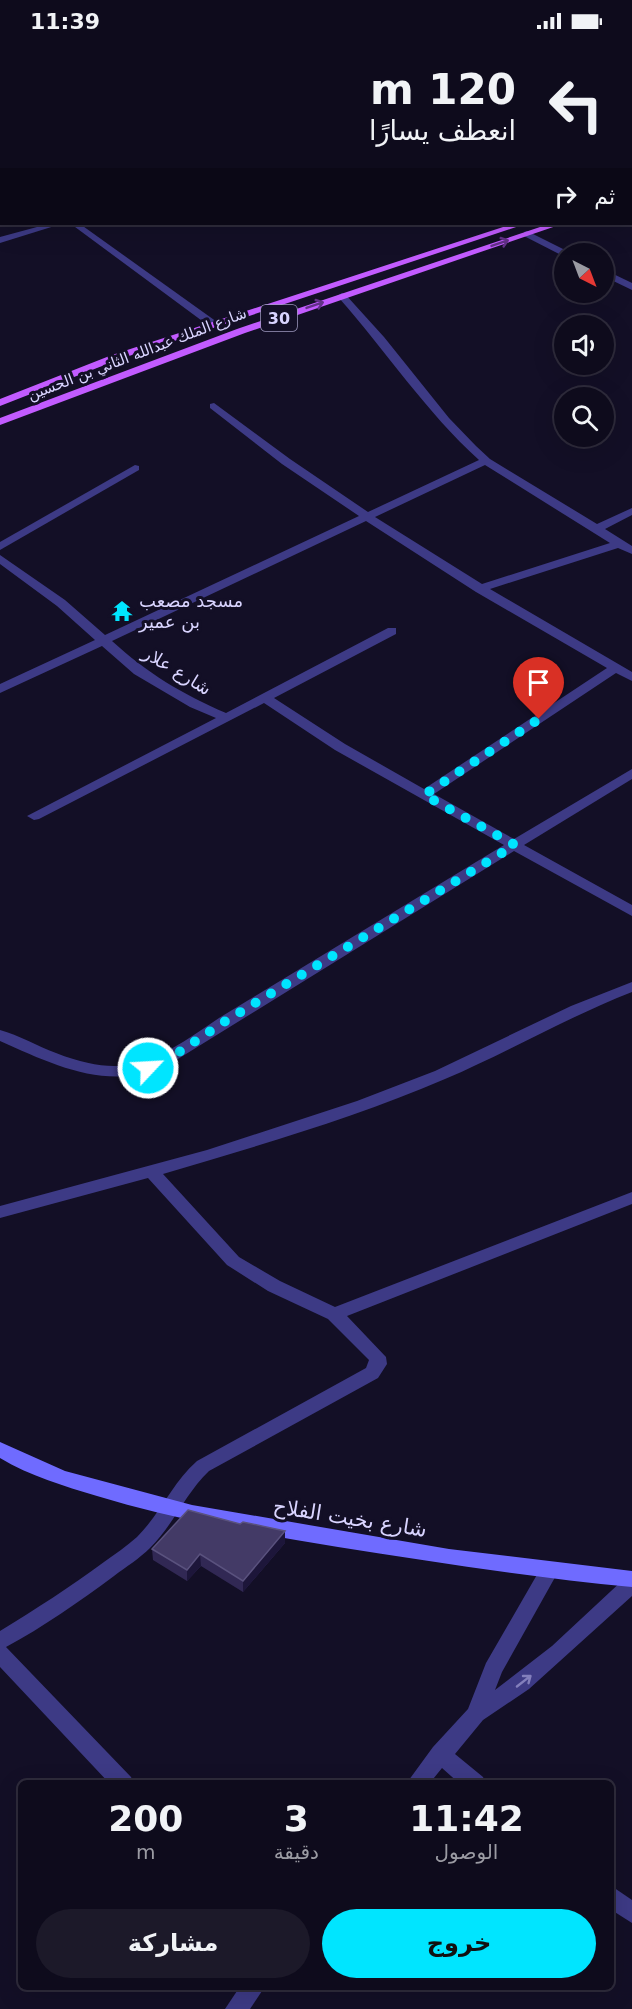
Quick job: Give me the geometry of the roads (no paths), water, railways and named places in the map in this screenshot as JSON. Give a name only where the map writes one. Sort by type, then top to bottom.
[{"type":"main road","name":"شارع الملك عبدالله الثاني بن الحسين","points":[[0,403],[116,357],[517,225]]},
{"type":"main road","name":"شارع الملك عبدالله الثاني بن الحسين","points":[[0,423],[153,363],[342,296],[554,225]]},
{"type":"main road","points":[[424,256],[439,264]]},
{"type":"main road","points":[[369,274],[384,282]]},
{"type":"street","points":[[0,240],[52,225]]},
{"type":"street","points":[[76,225],[213,324]]},
{"type":"street","points":[[527,234],[554,248]]},
{"type":"street","points":[[614,278],[632,287]]},
{"type":"street","points":[[342,296],[384,343],[424,396],[472,450],[486,461],[632,551]]},
{"type":"street","points":[[214,406],[256,441],[366,516],[480,589],[632,677]]},
{"type":"street","points":[[0,689],[486,461]]},
{"type":"street","points":[[0,548],[135,468]]},
{"type":"street","points":[[598,528],[632,511]]},
{"type":"street","points":[[480,589],[621,543]]},
{"type":"street","name":"شارع علار","points":[[0,559],[61,603],[138,671],[194,704],[226,718]]},
{"type":"street","points":[[34,816],[392,631]]},
{"type":"street","points":[[424,795],[616,668]]},
{"type":"street","points":[[265,698],[340,747],[632,911]]},
{"type":"street","points":[[0,1035],[68,1064],[122,1073],[148,1068],[173,1056],[224,1022],[632,773]]},
{"type":"street","points":[[0,1212],[151,1171],[313,1122],[415,1086],[598,999],[632,987]]},
{"type":"street","points":[[0,1641],[74,1595],[121,1562],[143,1543],[171,1510],[178,1493],[203,1466],[372,1373],[378,1364],[377,1357],[334,1314],[274,1286],[233,1261],[151,1171]]},
{"type":"street","points":[[334,1314],[632,1198]]},
{"type":"street","name":"شارع بخيت الفلاح","points":[[0,1449],[19,1461],[58,1477],[171,1510],[226,1521],[549,1572],[632,1579]]},
{"type":"street","points":[[476,1714],[493,1669],[549,1572]]},
{"type":"street","points":[[419,1780],[476,1714],[522,1683],[632,1584]]},
{"type":"street","points":[[0,1654],[120,1780]]},
{"type":"street","points":[[440,1754],[471,1780]]},
{"type":"street","points":[[614,1898],[632,1913]]},
{"type":"street","points":[[236,2009],[251,1990]]},
{"type":"place","name":"مسجد مصعب بن عمير","points":[[122,611]]}]
